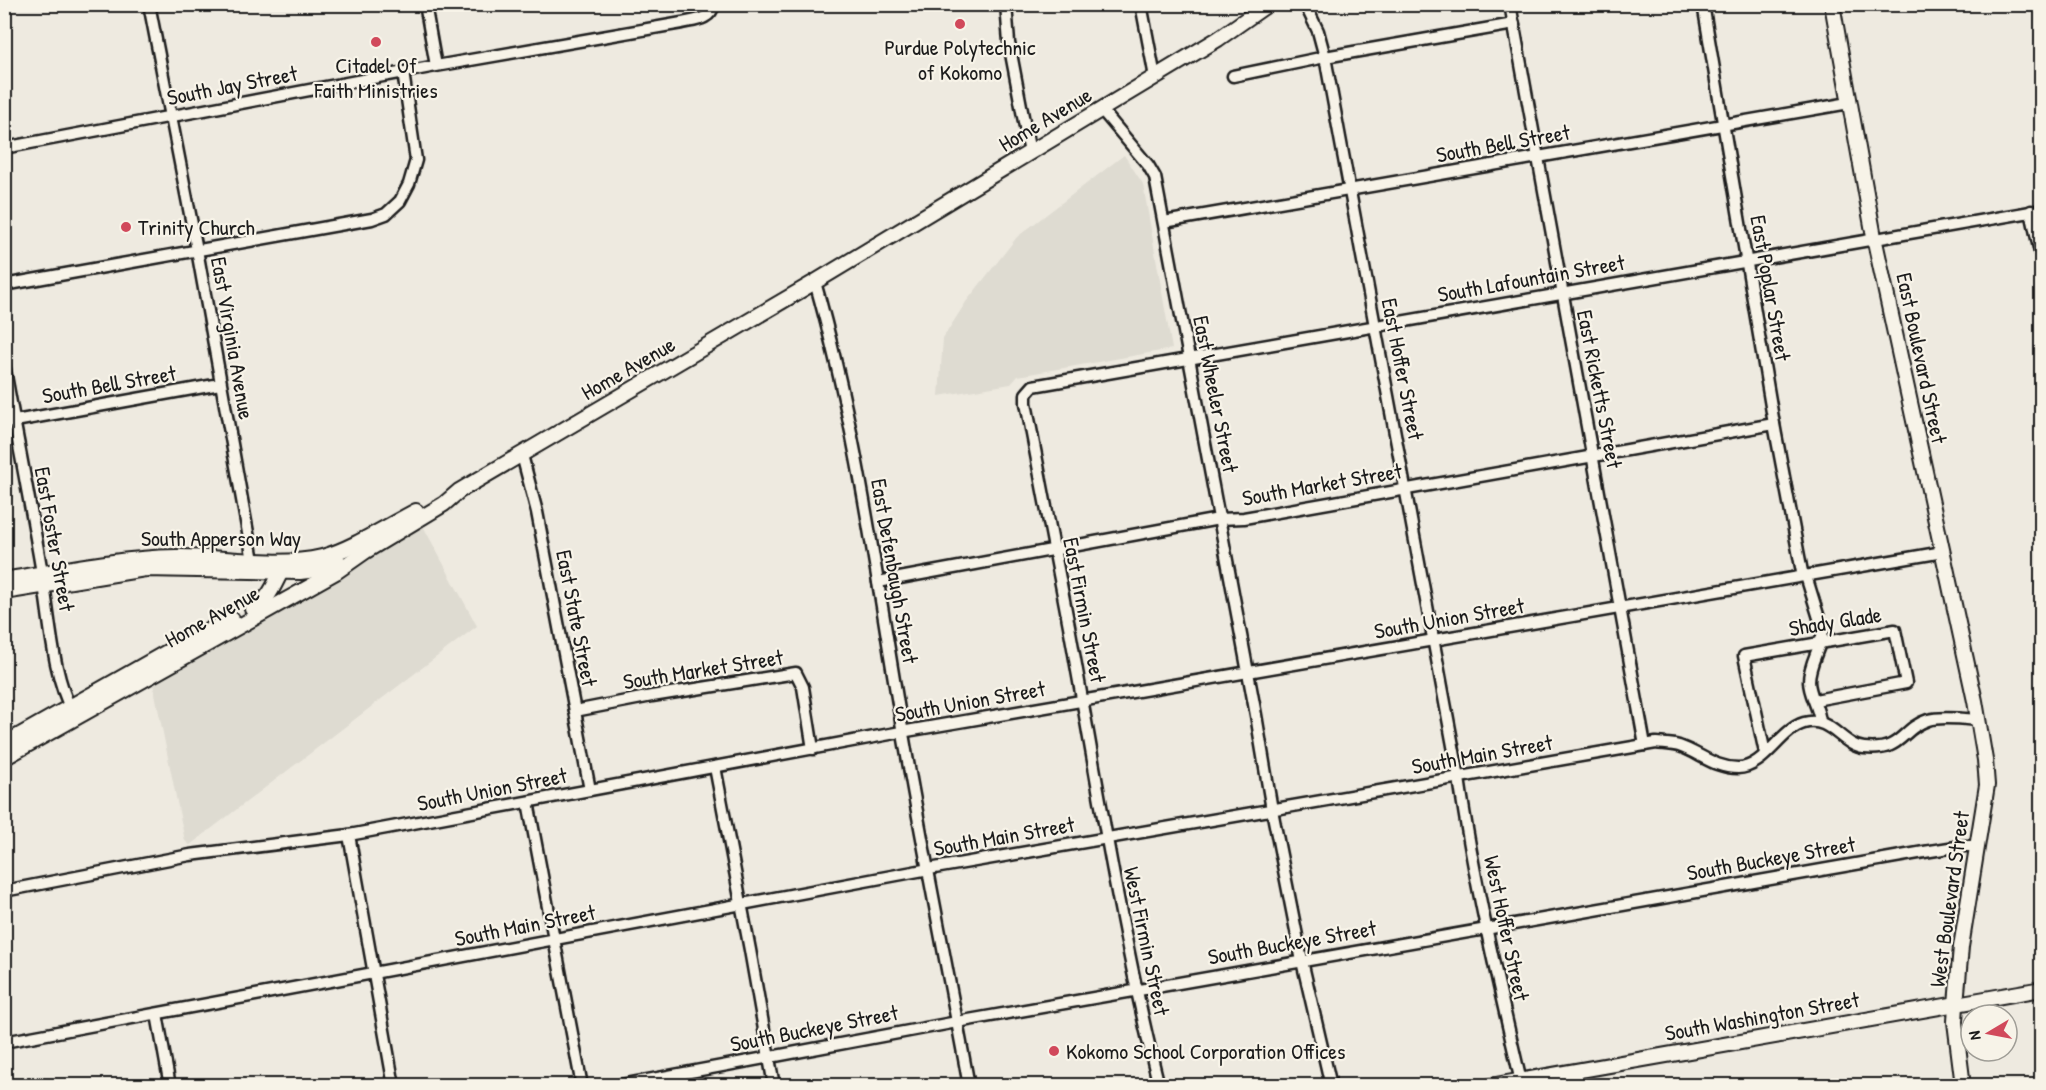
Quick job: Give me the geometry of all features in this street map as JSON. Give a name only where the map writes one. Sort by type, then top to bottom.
[{"type":"main road","name":"Home Avenue","points":[[4,744],[72,712],[336,572],[444,504],[459,491],[1030,153],[1218,39],[1268,4]]},
{"type":"main road","name":"East Boulevard Street","points":[[1832,4],[1874,237],[1978,720]]},
{"type":"main road","name":"South Apperson Way","points":[[284,567],[333,554],[459,491]]},
{"type":"main road","name":"South Apperson Way","points":[[4,580],[43,579],[145,569],[254,566],[316,570],[366,551]]},
{"type":"main road","name":"Home Avenue","points":[[4,758],[72,712],[182,644],[265,601],[284,567]]},
{"type":"main road","name":"South Apperson Way","points":[[4,592],[43,579]]},
{"type":"main road","name":"West Boulevard Street","points":[[1963,1086],[1955,1022],[1956,1004],[1961,947],[1987,784],[1978,720]]},
{"type":"main road","name":"South Washington Street","points":[[1490,1086],[1521,1083],[2042,989]]},
{"type":"street","name":"East Virginia Avenue","points":[[148,4],[197,250],[254,566]]},
{"type":"street","points":[[424,4],[436,66]]},
{"type":"street","points":[[1006,4],[1009,43],[1030,153]]},
{"type":"street","points":[[1141,4],[1155,77]]},
{"type":"street","name":"East Hoffer Street","points":[[1305,4],[1318,31],[1325,57],[1459,778]]},
{"type":"street","name":"East Ricketts Street","points":[[1510,4],[1645,745]]},
{"type":"street","name":"East Poplar Street","points":[[1703,4],[1745,260],[1802,572],[1806,576],[1821,618],[1823,631],[1809,681],[1819,710],[1820,722]]},
{"type":"street","name":"South Jay Street","points":[[4,148],[403,72],[682,23],[706,18],[713,9]]},
{"type":"street","points":[[1233,76],[1325,57],[1514,24]]},
{"type":"street","points":[[4,285],[372,219],[386,214],[393,208],[409,184],[416,160],[403,72]]},
{"type":"street","name":"South Bell Street","points":[[1164,222],[1849,103]]},
{"type":"street","name":"East Wheeler Street","points":[[1101,110],[1148,165],[1155,177],[1272,810],[1302,961],[1331,1086]]},
{"type":"street","points":[[2036,210],[2042,261]]},
{"type":"street","name":"South Lafountain Street","points":[[1029,389],[1033,386],[1375,325],[2036,210]]},
{"type":"street","name":"East Defenbaugh Street","points":[[815,282],[828,327],[863,493],[903,732],[969,1086]]},
{"type":"street","name":"East Foster Street","points":[[4,364],[10,422],[43,579],[58,676],[72,712]]},
{"type":"street","name":"South Bell Street","points":[[10,422],[220,384]]},
{"type":"street","name":"East Firmin Street","points":[[1029,389],[1026,403],[1106,839]]},
{"type":"street","name":"South Market Street","points":[[878,582],[1054,548],[1219,519],[1244,518],[1774,424]]},
{"type":"street","name":"East State Street","points":[[522,455],[537,512],[590,790]]},
{"type":"street","name":"South Union Street","points":[[4,891],[190,855],[349,835],[903,732],[1943,552]]},
{"type":"street","name":"Shady Glade","points":[[1765,753],[1744,656],[1894,630],[1906,683],[1815,700]]},
{"type":"street","name":"South Market Street","points":[[575,711],[796,673],[803,687],[813,749]]},
{"type":"street","points":[[1820,722],[1830,726],[1857,747],[1865,748],[1896,744],[1917,725],[1931,719],[1978,720]]},
{"type":"street","name":"South Main Street","points":[[4,1042],[929,869],[1656,743],[1679,746],[1715,765],[1739,768],[1753,764],[1794,726],[1807,722],[1820,722]]},
{"type":"street","points":[[715,767],[774,1086]]},
{"type":"street","name":"West Hoffer Street","points":[[1459,778],[1470,854],[1521,1083]]},
{"type":"street","points":[[528,802],[582,1086]]},
{"type":"street","points":[[349,835],[394,1086]]},
{"type":"street","name":"West Firmin Street","points":[[1106,839],[1159,1086]]},
{"type":"street","name":"South Buckeye Street","points":[[615,1086],[1485,927],[1914,853],[1978,846]]},
{"type":"street","points":[[157,1014],[170,1086]]},
{"type":"shaded area","points":[[1124,155],[1143,184],[1172,349],[1018,376],[1011,384],[939,396],[943,338],[966,302],[1017,237]]},
{"type":"shaded area","points":[[423,526],[477,626],[190,845],[185,841],[152,679]]},
{"type":"place","name":"Purdue Polytechnic of Kokomo","points":[[960,24]]},
{"type":"place","name":"Citadel Of Faith Ministries","points":[[376,42]]},
{"type":"place","name":"Trinity Church","points":[[126,227]]},
{"type":"place","name":"Kokomo School Corporation Offices","points":[[1054,1051]]}]
